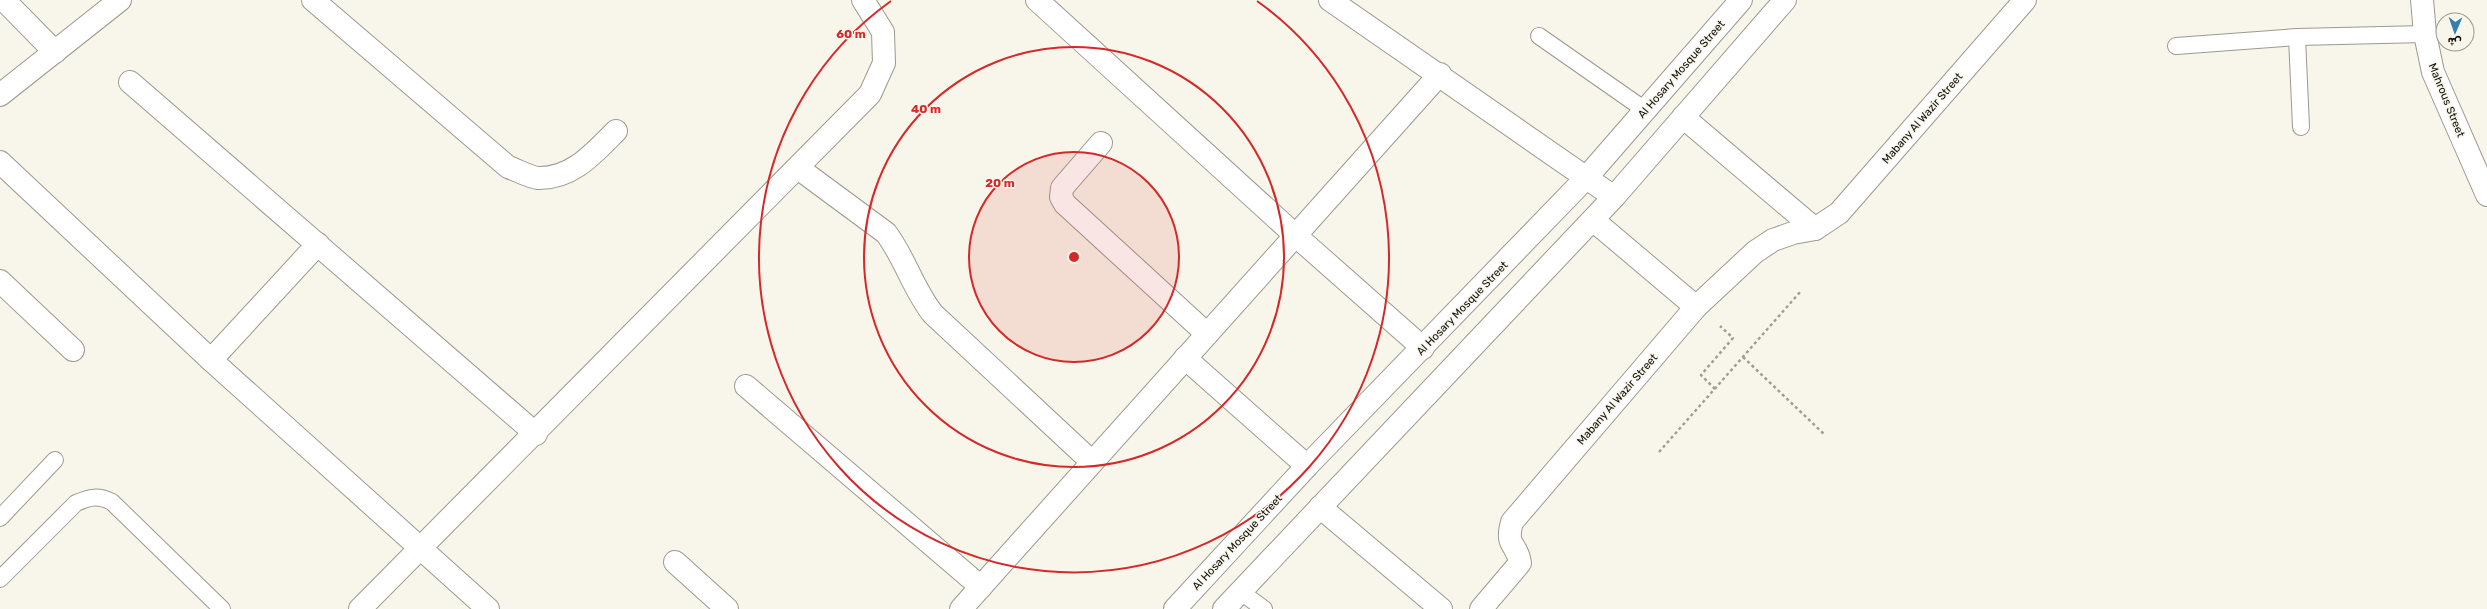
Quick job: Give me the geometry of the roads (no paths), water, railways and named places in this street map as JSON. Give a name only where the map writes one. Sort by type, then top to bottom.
[{"type":"street","points":[[4,0],[55,52]]},
{"type":"street","points":[[0,95],[120,0]]},
{"type":"street","points":[[313,0],[508,167],[537,178],[566,174],[589,158],[616,131]]},
{"type":"street","points":[[1037,0],[1295,235],[1423,348]]},
{"type":"street","points":[[1330,0],[1440,74],[1614,198]]},
{"type":"street","name":"Al Hosary Mosque Street","points":[[1175,609],[1307,466],[1423,348],[1586,178],[1741,0]]},
{"type":"street","points":[[1224,609],[1614,198],[1785,0]]},
{"type":"street","name":"Mabany Al Wazir Street","points":[[1481,609],[1520,563],[1519,552],[1510,544],[1509,533],[1512,522],[1696,307],[1755,252],[1773,240],[1793,233],[1815,229],[1839,214],[2025,0]]},
{"type":"street","name":"Mahrous Street","points":[[2422,0],[2425,34],[2433,72],[2487,195]]},
{"type":"street","points":[[360,609],[536,434],[870,94],[884,63],[883,32],[870,1]]},
{"type":"street","points":[[961,609],[1440,74]]},
{"type":"street","points":[[130,82],[536,434]]},
{"type":"street","points":[[1683,117],[1815,229]]},
{"type":"street","points":[[1101,143],[1062,188],[1061,197],[1065,204],[1206,334]]},
{"type":"street","points":[[0,162],[211,360],[488,609]]},
{"type":"street","points":[[798,168],[886,233],[894,244],[922,300],[933,314],[1092,462]]},
{"type":"street","points":[[1593,220],[1696,307]]},
{"type":"street","points":[[211,360],[318,244]]},
{"type":"street","points":[[0,281],[73,350]]},
{"type":"street","points":[[1185,358],[1307,466]]},
{"type":"street","points":[[746,386],[981,587]]},
{"type":"street","points":[[1320,507],[1441,609]]},
{"type":"street","points":[[675,562],[727,609]]},
{"type":"lane","points":[[2176,46],[2297,37],[2425,34]]},
{"type":"lane","points":[[1539,36],[1645,110]]},
{"type":"lane","points":[[2297,37],[2301,126]]},
{"type":"lane","points":[[0,518],[55,460]]},
{"type":"lane","points":[[0,579],[76,502],[89,497],[103,498],[112,502],[222,609]]},
{"type":"lane","points":[[1241,592],[1264,609]]}]
